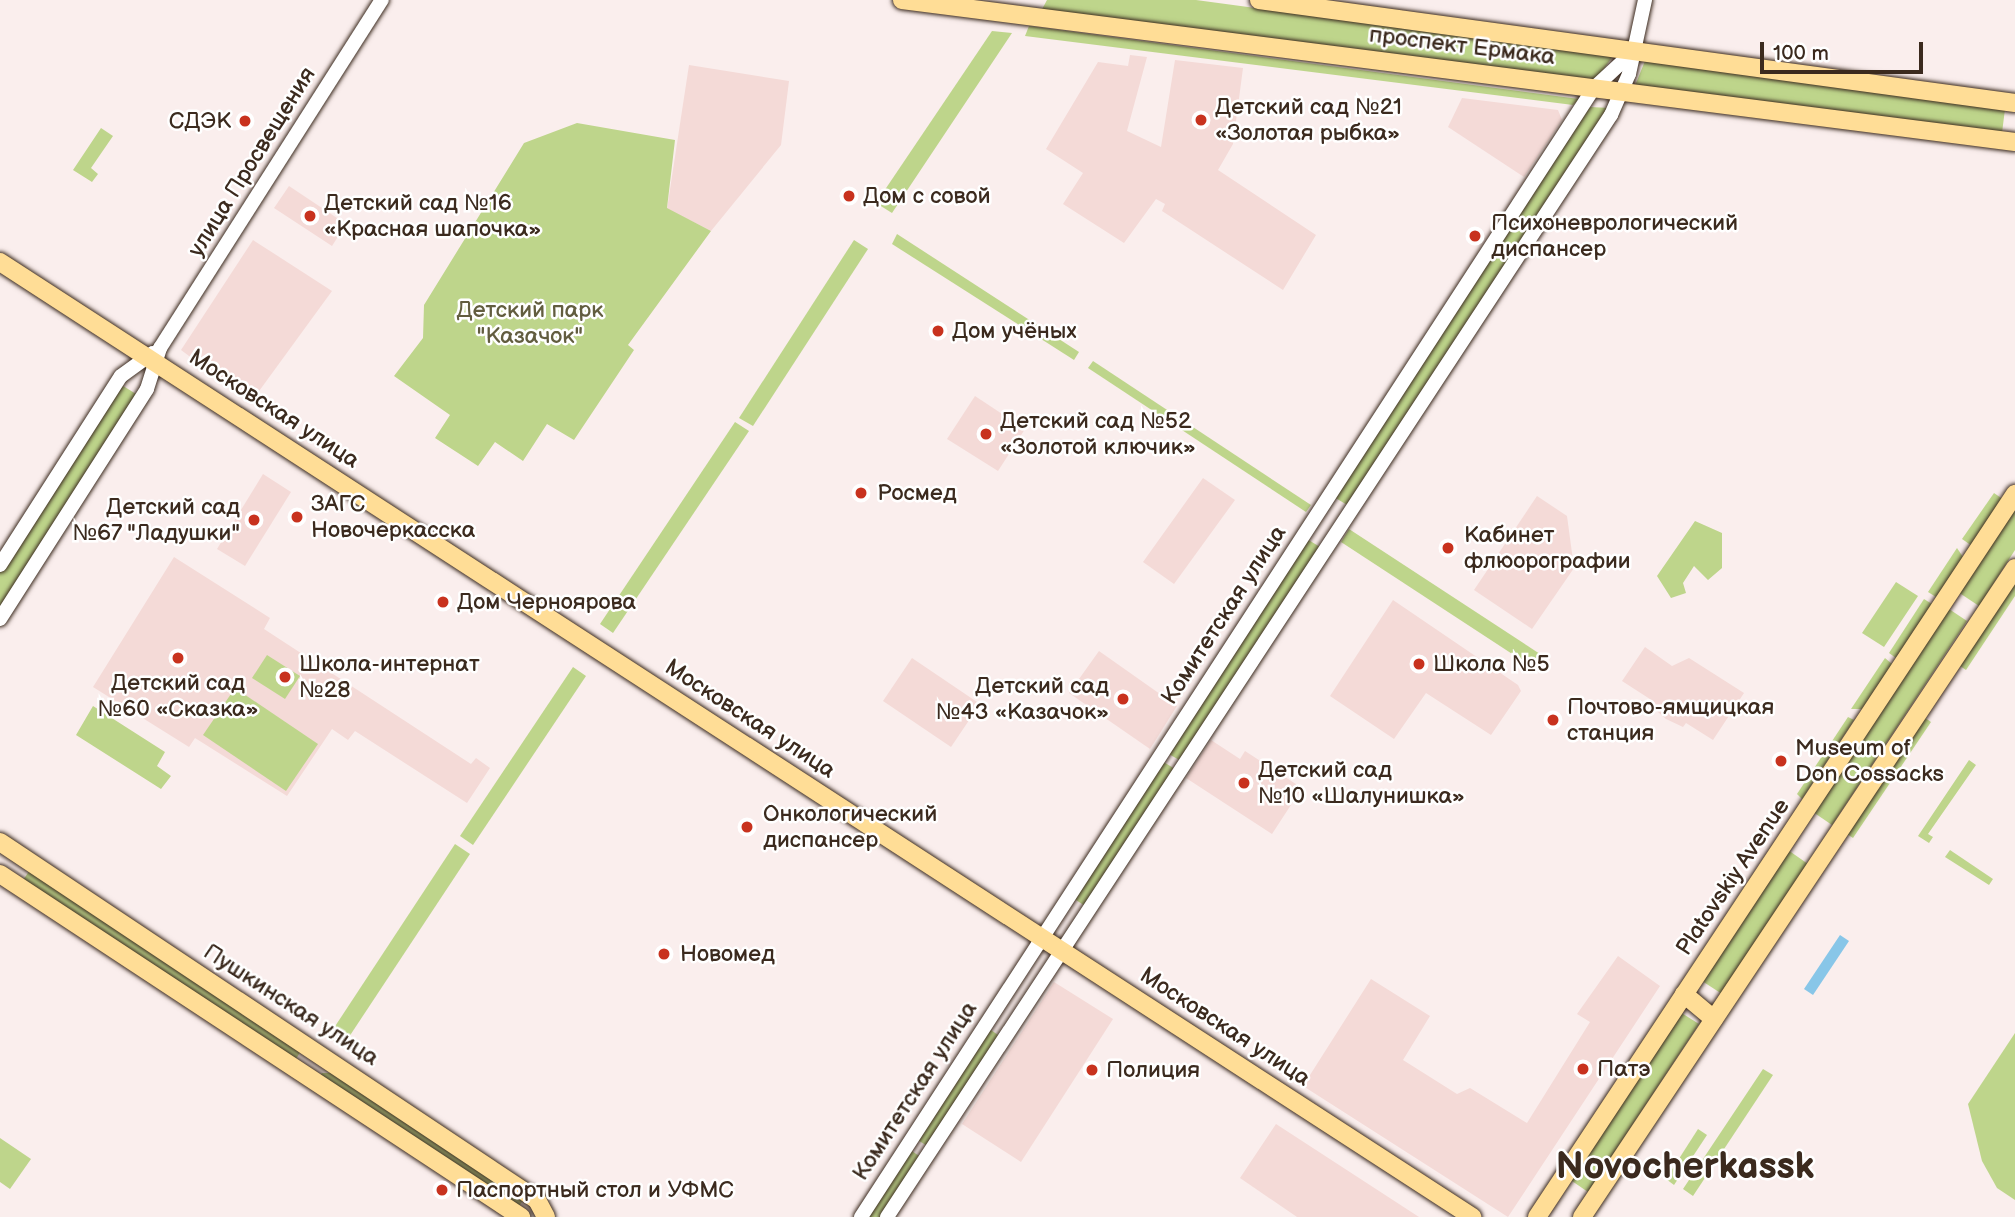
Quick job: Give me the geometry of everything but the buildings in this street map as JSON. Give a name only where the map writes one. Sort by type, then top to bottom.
[{"type":"main road","name":"проспект Ермака","points":[[902,0],[2015,142]]},
{"type":"main road","name":"проспект Ермака","points":[[1259,0],[1637,48],[2015,103]]},
{"type":"main road","name":"Московская улица","points":[[0,261],[1458,1217]]},
{"type":"main road","name":"Московская улица","points":[[0,272],[151,360]]},
{"type":"main road","name":"Platovskiy Avenue","points":[[1537,1216],[2015,494]]},
{"type":"main road","points":[[1582,1217],[2015,568]]},
{"type":"main road","name":"Пушкинская улица","points":[[0,842],[537,1200],[546,1217]]},
{"type":"main road","points":[[0,874],[521,1217]]},
{"type":"main road","name":"Московская улица","points":[[1060,954],[1472,1217]]},
{"type":"main road","points":[[1684,994],[1714,1019]]},
{"type":"street","name":"улица Просвещения","points":[[0,619],[147,389],[151,360],[382,0]]},
{"type":"street","name":"Комитетская улица","points":[[887,1217],[1623,92],[1637,48],[1645,0]]},
{"type":"street","name":"Комитетская улица","points":[[862,1217],[1039,940],[1594,88],[1637,48]]},
{"type":"street","name":"улица Просвещения","points":[[0,565],[121,376],[151,360]]},
{"type":"shaded area","points":[[1130,55],[1147,57],[1127,131],[1161,147],[1175,60],[1243,68],[1233,144],[1218,170],[1316,235],[1283,290],[1162,211],[1165,204],[1156,199],[1124,243],[1063,204],[1083,173],[1046,149],[1098,62],[1128,66]]},
{"type":"shaded area","points":[[689,65],[789,81],[781,145],[711,231],[667,209]]},
{"type":"shaded area","points":[[1462,98],[1558,110],[1562,120],[1524,177],[1448,127]]},
{"type":"shaded area","name":"Детский сад №16 «Красная шапочка»","points":[[289,186],[346,224],[332,246],[274,208]]},
{"type":"shaded area","points":[[253,240],[332,291],[251,402],[181,350]]},
{"type":"shaded area","name":"Детский сад №52 «Золотой ключик»","points":[[975,396],[1025,429],[998,471],[947,439]]},
{"type":"shaded area","name":"Детский сад №67 \"Ладушки\"","points":[[263,474],[291,492],[245,566],[217,549]]},
{"type":"shaded area","points":[[1203,478],[1235,500],[1174,584],[1143,562]]},
{"type":"shaded area","points":[[1537,496],[1567,516],[1574,568],[1532,629],[1474,590]]},
{"type":"shaded area","points":[[174,557],[270,618],[264,629],[471,764],[476,758],[490,768],[467,803],[355,731],[348,740],[332,729],[287,796],[195,738],[189,747],[93,687]]},
{"type":"shaded area","name":"Школа №5","points":[[1393,600],[1518,685],[1521,691],[1491,735],[1426,693],[1394,739],[1330,696]]},
{"type":"shaded area","points":[[1645,647],[1672,666],[1689,658],[1744,693],[1713,740],[1686,723],[1683,727],[1666,719],[1651,706],[1653,701],[1622,681]]},
{"type":"shaded area","name":"Детский сад №43 «Казачок»","points":[[1099,651],[1177,706],[1150,749],[1069,693]]},
{"type":"shaded area","points":[[912,658],[980,704],[951,747],[883,701]]},
{"type":"shaded area","name":"Детский сад №10 «Шалунишка»","points":[[1211,740],[1240,759],[1245,751],[1302,788],[1272,834],[1186,778]]},
{"type":"shaded area","points":[[1618,956],[1660,986],[1508,1217],[1303,1086],[1371,979],[1430,1016],[1403,1060],[1457,1094],[1470,1088],[1527,1123],[1590,1022],[1577,1014]]},
{"type":"shaded area","points":[[1054,982],[1113,1019],[1021,1162],[962,1124]]},
{"type":"shaded area","points":[[1276,1124],[1419,1217],[1297,1217],[1240,1178]]},
{"type":"green space","points":[[1047,0],[1196,0],[1613,56],[1591,87],[1039,15]]},
{"type":"green space","points":[[1029,26],[1579,99],[1573,105],[1025,36]]},
{"type":"green space","points":[[992,31],[1012,33],[892,213],[876,203]]},
{"type":"green space","points":[[1645,61],[2005,109],[2002,133],[1634,88]]},
{"type":"green space","points":[[1590,107],[1610,108],[1349,506],[1332,496]]},
{"type":"green space","name":"Детский парк \"Казачок\"","points":[[577,123],[675,140],[667,208],[711,231],[628,345],[634,350],[574,440],[547,424],[523,461],[495,442],[478,466],[435,438],[450,415],[394,376],[423,338],[424,305],[524,143]]},
{"type":"green space","points":[[101,128],[113,136],[91,168],[98,174],[92,182],[73,170]]},
{"type":"green space","points":[[897,234],[1079,352],[1074,360],[892,244]]},
{"type":"green space","points":[[854,240],[868,249],[753,426],[739,418]]},
{"type":"green space","points":[[1093,361],[1311,505],[1306,512],[1088,368]]},
{"type":"green space","points":[[120,384],[136,394],[0,611],[0,570]]},
{"type":"green space","points":[[735,422],[749,431],[613,633],[600,624]]},
{"type":"green space","points":[[1994,493],[2004,500],[1972,546],[1962,539]]},
{"type":"green space","points":[[2015,504],[2015,550],[1979,606],[1958,592]]},
{"type":"green space","points":[[1695,521],[1722,533],[1722,568],[1708,580],[1694,566],[1683,583],[1686,593],[1671,598],[1657,576]]},
{"type":"green space","points":[[1349,529],[1543,656],[1535,669],[1341,542]]},
{"type":"green space","points":[[1307,539],[1320,547],[1181,761],[1167,753]]},
{"type":"green space","points":[[1957,548],[1963,557],[1936,597],[1928,592]]},
{"type":"green space","points":[[2015,568],[2015,596],[1966,670],[1954,662]]},
{"type":"green space","points":[[1896,582],[1918,596],[1884,647],[1862,633]]},
{"type":"green space","points":[[1924,599],[1932,604],[1896,658],[1889,653]]},
{"type":"green space","points":[[1949,609],[1967,621],[1832,825],[1813,812]]},
{"type":"green space","points":[[267,655],[300,676],[285,699],[252,678]]},
{"type":"green space","points":[[1885,658],[1892,664],[1862,709],[1851,709]]},
{"type":"green space","points":[[573,667],[586,676],[473,845],[460,836]]},
{"type":"green space","points":[[235,688],[318,744],[286,791],[203,735]]},
{"type":"green space","points":[[93,706],[165,752],[157,766],[171,776],[161,789],[76,735]]},
{"type":"green space","points":[[1921,715],[1931,722],[1853,838],[1844,832]]},
{"type":"green space","points":[[1848,717],[1854,720],[1802,799],[1797,794]]},
{"type":"green space","points":[[1969,760],[1976,765],[1928,834],[1933,837],[1929,843],[1918,836]]},
{"type":"green space","points":[[1162,761],[1175,769],[1085,906],[1073,898]]},
{"type":"green space","points":[[455,844],[470,854],[343,1046],[328,1037]]},
{"type":"green space","points":[[1788,850],[1808,864],[1722,994],[1699,979]]},
{"type":"green space","points":[[1950,850],[1993,879],[1989,885],[1945,857]]},
{"type":"green space","points":[[30,870],[301,1051],[294,1062],[23,880]]},
{"type":"green space","points":[[1680,1012],[1699,1024],[1588,1192],[1569,1179]]},
{"type":"green space","points":[[988,1028],[1001,1037],[929,1147],[916,1139]]},
{"type":"green space","points":[[2015,1033],[2015,1200],[1997,1188],[1982,1161],[1968,1104]]},
{"type":"green space","points":[[1763,1069],[1773,1075],[1693,1196],[1683,1189]]},
{"type":"green space","points":[[322,1073],[333,1073],[523,1200],[518,1208],[319,1077]]},
{"type":"green space","points":[[1698,1129],[1707,1135],[1674,1185],[1666,1179]]},
{"type":"green space","points":[[0,1138],[31,1159],[10,1189],[0,1182]]},
{"type":"green space","points":[[909,1149],[922,1158],[884,1217],[865,1217]]},
{"type":"water","points":[[1840,935],[1849,941],[1813,995],[1804,989]]},
{"type":"place","name":"Детский сад №21 «Золотая рыбка»","points":[[1201,120]]},
{"type":"place","name":"СДЭК","points":[[245,121]]},
{"type":"place","name":"Дом с совой","points":[[849,196]]},
{"type":"place","name":"Детский сад №16 «Красная шапочка»","points":[[310,216]]},
{"type":"place","name":"Психоневрологический диспансер","points":[[1475,236]]},
{"type":"place","name":"Дом учёных","points":[[938,331]]},
{"type":"place","name":"Детский сад №52 «Золотой ключик»","points":[[986,434]]},
{"type":"place","name":"Росмед","points":[[861,493]]},
{"type":"place","name":"ЗАГС Новочеркасска","points":[[297,517]]},
{"type":"place","name":"Детский сад №67 \"Ладушки\"","points":[[254,520]]},
{"type":"place","name":"Кабинет флюорографии","points":[[1448,548]]},
{"type":"place","name":"Дом Черноярова","points":[[443,602]]},
{"type":"place","name":"Детский сад №60 «Сказка»","points":[[178,658]]},
{"type":"place","name":"Школа №5","points":[[1419,664]]},
{"type":"place","name":"Школа-интернат №28","points":[[285,677]]},
{"type":"place","name":"Детский сад №43 «Казачок»","points":[[1123,699]]},
{"type":"place","name":"Почтово-ямщицкая станция","points":[[1553,720]]},
{"type":"place","name":"Museum of Don Cossacks","points":[[1781,761]]},
{"type":"place","name":"Детский сад №10 «Шалунишка»","points":[[1244,783]]},
{"type":"place","name":"Онкологический диспансер","points":[[747,827]]},
{"type":"place","name":"Новомед","points":[[664,954]]},
{"type":"place","name":"Патэ","points":[[1583,1069]]},
{"type":"place","name":"Полиция","points":[[1092,1070]]},
{"type":"place","name":"Паспортный стол и УФМС","points":[[442,1190]]},
{"type":"district","name":"Novocherkassk","points":[[1685,1167]]}]
